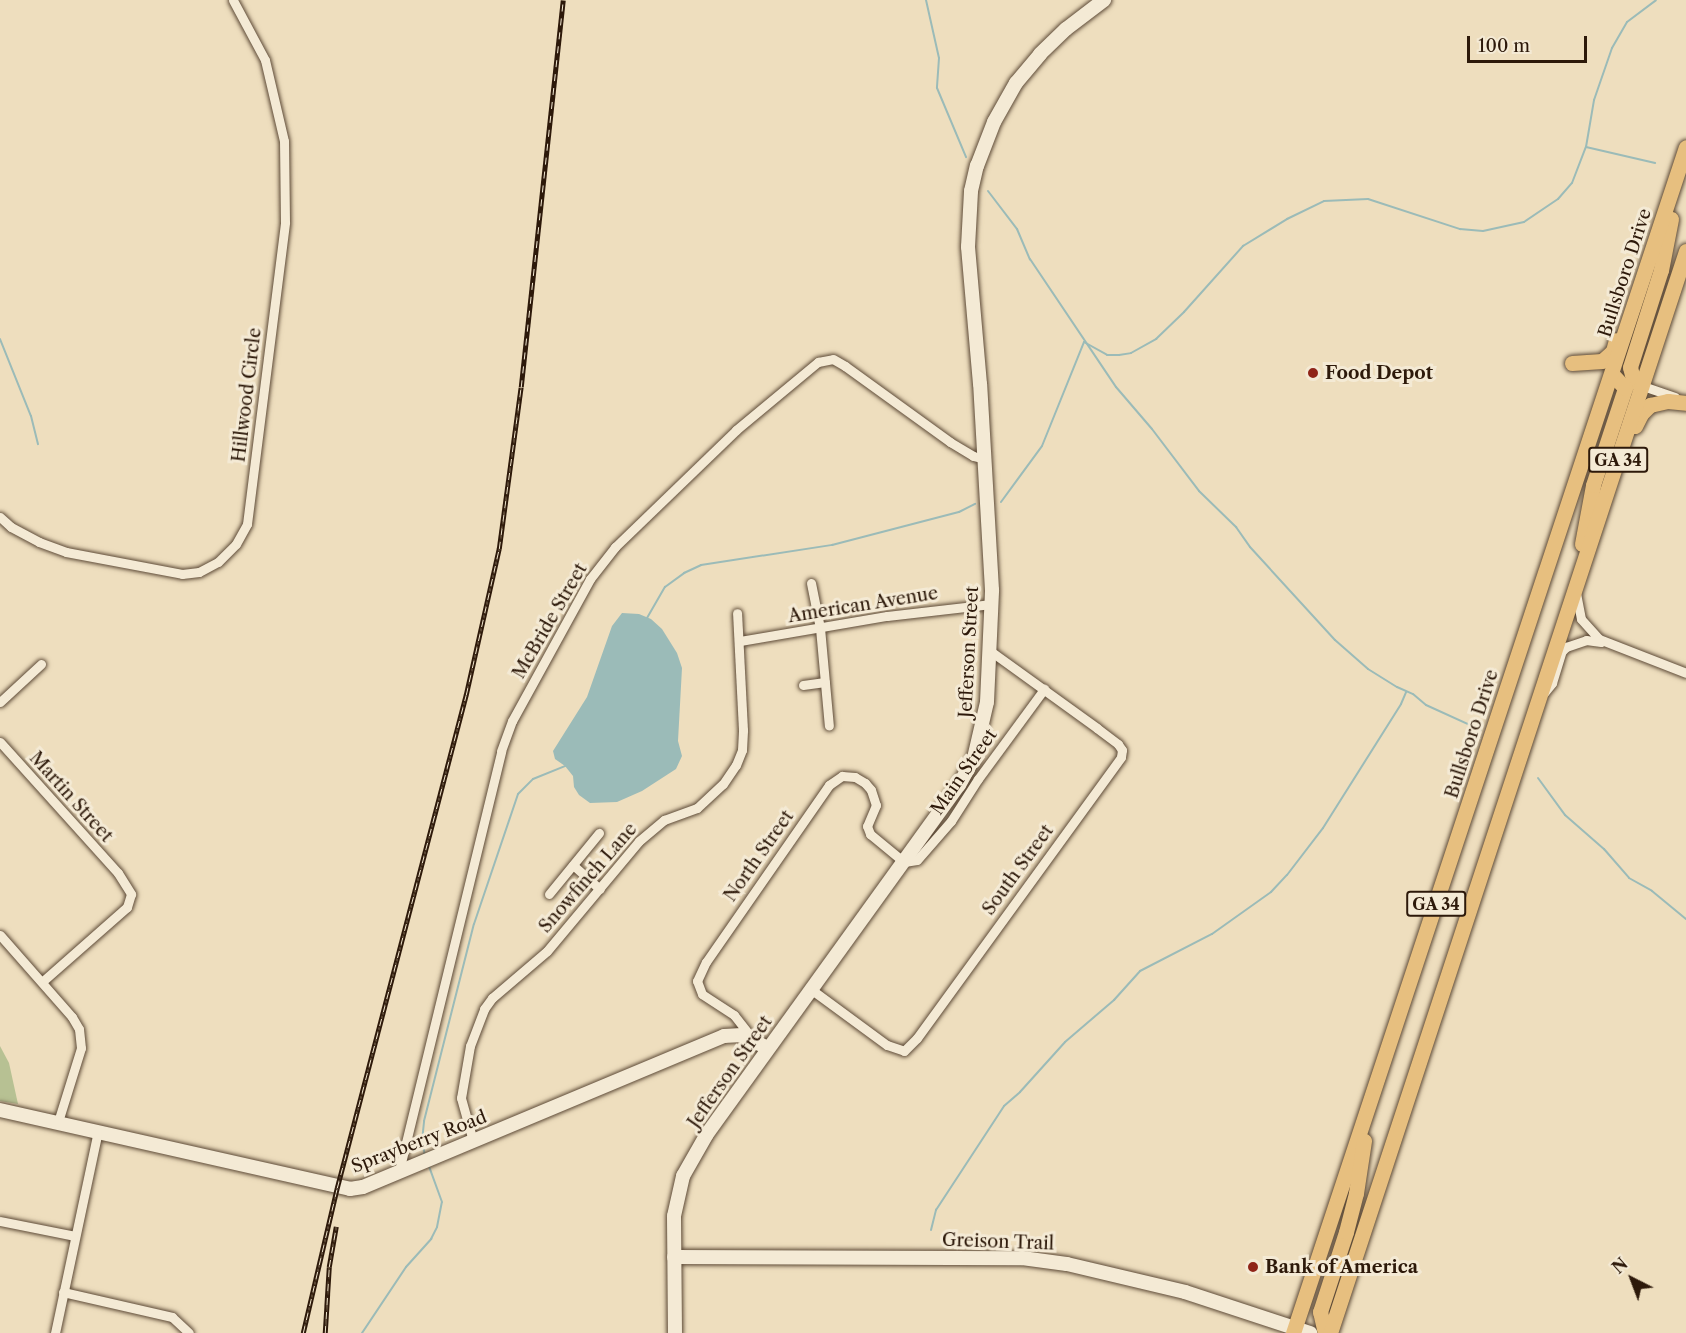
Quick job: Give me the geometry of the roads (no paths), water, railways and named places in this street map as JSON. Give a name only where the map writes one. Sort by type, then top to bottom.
[{"type":"main road","name":"Bullsboro Drive","points":[[1296,1331],[1367,1108],[1612,376],[1686,147]]},
{"type":"main road","points":[[1641,386],[1634,379],[1630,367],[1661,270],[1671,221],[1674,183]]},
{"type":"main road","name":"GA 34","points":[[1330,1333],[1686,251]]},
{"type":"main road","points":[[1572,363],[1602,361],[1608,356],[1636,300]]},
{"type":"main road","points":[[1574,589],[1593,485],[1625,388],[1612,376]]},
{"type":"main road","points":[[1617,463],[1629,445],[1636,422],[1646,409],[1659,402],[1686,402]]},
{"type":"main road","points":[[1325,1333],[1320,1312],[1356,1193],[1367,1108]]},
{"type":"street","name":"Hillwood Circle","points":[[0,517],[11,527],[39,542],[66,552],[182,574],[199,572],[219,562],[236,544],[247,524],[285,222],[284,141],[266,60],[233,0]]},
{"type":"street","name":"Jefferson Street","points":[[675,1333],[674,1216],[683,1176],[707,1134],[959,785],[974,758],[987,702],[991,604],[985,459],[968,247],[968,210],[977,166],[994,122],[1028,67],[1066,29],[1104,0]]},
{"type":"street","name":"McBride Street","points":[[399,1171],[501,751],[512,721],[590,579],[615,547],[736,430],[807,369],[818,363],[833,360],[845,366],[950,442],[973,456],[985,459]]},
{"type":"street","points":[[1612,376],[1686,402]]},
{"type":"street","points":[[811,583],[820,628],[829,726]]},
{"type":"street","points":[[1574,589],[1581,619],[1599,639],[1686,674]]},
{"type":"street","name":"American Avenue","points":[[740,640],[887,616],[991,604]]},
{"type":"street","name":"Snowfinch Lane","points":[[473,1141],[461,1098],[470,1046],[484,1009],[492,998],[547,951],[654,827],[664,820],[697,808],[723,784],[736,765],[741,750],[743,730],[737,613]]},
{"type":"street","points":[[1538,701],[1552,683],[1562,651],[1566,647],[1586,640],[1615,645]]},
{"type":"street","name":"South Street","points":[[812,990],[887,1045],[903,1051],[917,1038],[1122,757],[1122,750],[1118,744],[989,650]]},
{"type":"street","points":[[0,702],[41,664]]},
{"type":"street","points":[[803,685],[825,682]]},
{"type":"street","name":"Main Street","points":[[904,862],[917,860],[951,821],[978,779],[1044,689]]},
{"type":"street","name":"Martin Street","points":[[0,742],[118,873],[131,894],[127,907],[42,982]]},
{"type":"street","name":"North Street","points":[[753,1039],[734,1015],[698,988],[697,981],[706,962],[829,785],[845,776],[855,777],[871,790],[876,805],[868,820],[867,830],[904,862]]},
{"type":"street","points":[[549,894],[599,833]]},
{"type":"street","points":[[573,865],[600,888]]},
{"type":"street","points":[[0,935],[76,1021],[82,1041],[57,1122]]},
{"type":"street","name":"Sprayberry Road","points":[[0,1110],[337,1188],[363,1187],[699,1045],[732,1035],[753,1039],[767,1048]]},
{"type":"street","points":[[55,1333],[98,1131]]},
{"type":"street","points":[[0,1221],[75,1236]]},
{"type":"street","name":"Greison Trail","points":[[674,1257],[1022,1258],[1067,1264],[1185,1292],[1296,1331],[1311,1333]]},
{"type":"street","points":[[63,1292],[172,1317],[189,1333]]},
{"type":"water","points":[[622,613],[639,614],[651,619],[662,629],[677,653],[682,668],[678,741],[682,756],[676,769],[642,791],[617,802],[590,803],[579,795],[574,787],[573,776],[555,759],[553,751],[587,697],[612,626]]},
{"type":"waterway","points":[[926,0],[939,58],[937,88],[966,157]]},
{"type":"waterway","points":[[1084,342],[1107,355],[1119,355],[1131,353],[1156,339],[1184,312],[1243,246],[1287,219],[1324,201],[1368,199],[1460,229],[1483,231],[1524,222],[1558,199],[1572,183],[1586,147],[1594,100],[1612,48],[1627,22],[1656,0]]},
{"type":"waterway","points":[[1586,147],[1655,163]]},
{"type":"waterway","points":[[988,191],[1017,229],[1030,259],[1116,387],[1152,429],[1199,491],[1236,527],[1250,547],[1335,640],[1368,669],[1413,694],[1426,705],[1481,730]]},
{"type":"waterway","points":[[0,339],[31,416],[38,444]]},
{"type":"waterway","points":[[1001,502],[1042,446],[1084,342]]},
{"type":"waterway","points":[[647,618],[665,587],[684,573],[701,565],[832,545],[959,512],[975,504]]},
{"type":"waterway","points":[[931,1230],[936,1210],[1004,1106],[1020,1092],[1065,1042],[1114,1000],[1140,971],[1212,934],[1271,892],[1287,875],[1323,828],[1401,704],[1406,692]]},
{"type":"waterway","points":[[425,1156],[422,1141],[424,1121],[474,924],[518,794],[533,779],[565,766]]},
{"type":"waterway","points":[[1538,778],[1565,815],[1604,849],[1629,878],[1652,891],[1686,919]]},
{"type":"waterway","points":[[362,1333],[406,1267],[431,1239],[437,1227],[442,1202],[429,1166]]},
{"type":"railway","points":[[303,1333],[337,1188],[466,695],[499,549],[521,387],[563,0]]},
{"type":"railway","points":[[325,1333],[329,1267],[336,1227]]},
{"type":"place","name":"Food Depot","points":[[1313,373]]},
{"type":"place","name":"Bank of America","points":[[1253,1267]]}]
